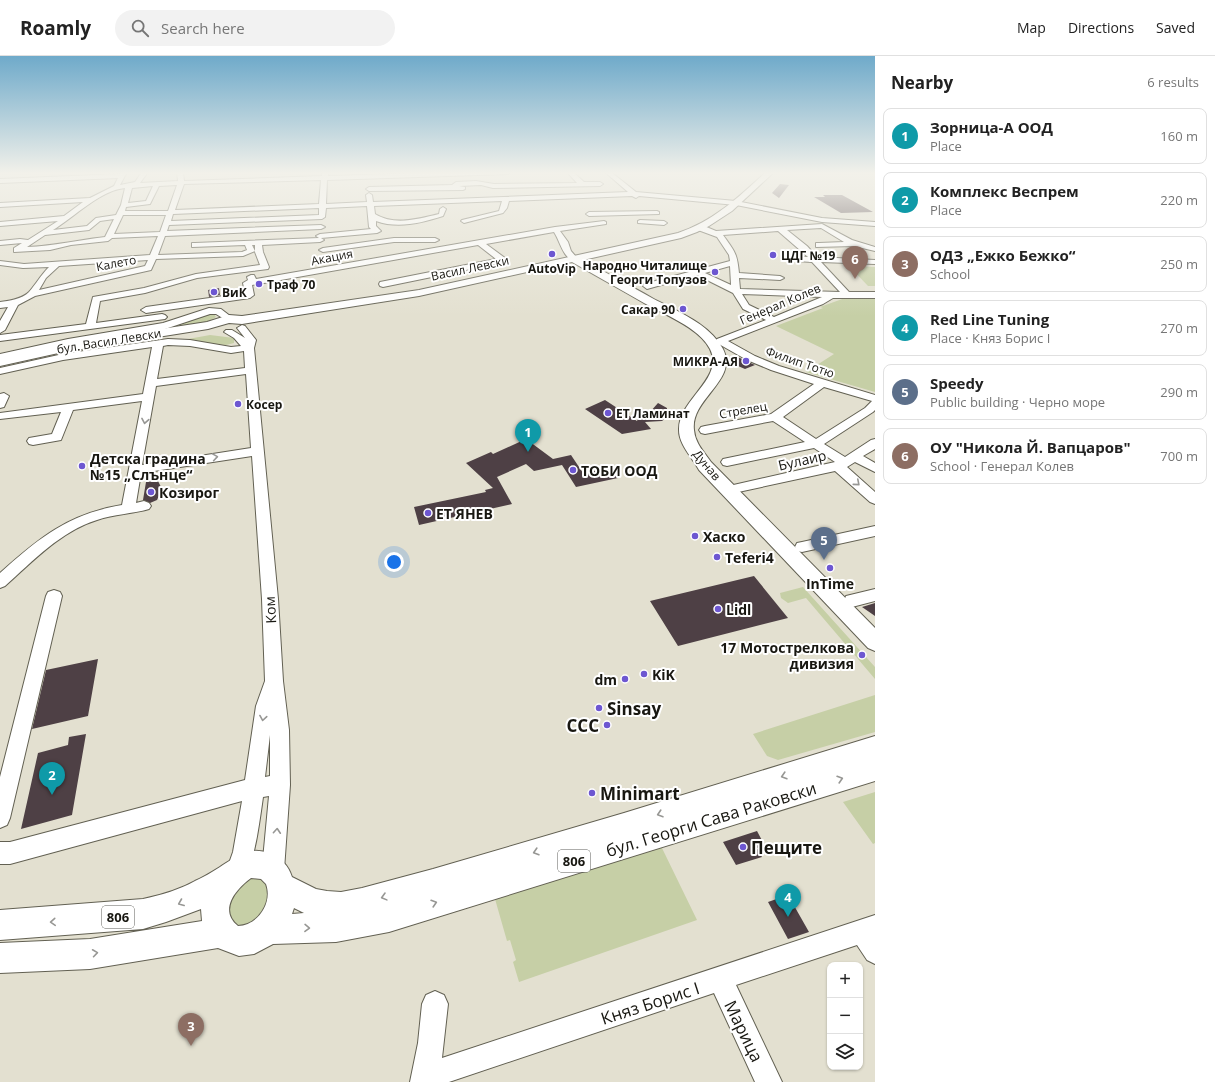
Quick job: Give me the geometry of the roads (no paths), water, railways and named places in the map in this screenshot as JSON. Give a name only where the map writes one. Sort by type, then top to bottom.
[{"type":"main road","points":[[704,229],[723,220]]},
{"type":"main road","name":"Васил Левски","points":[[243,324],[419,293],[692,236],[704,229]]},
{"type":"main road","name":"Васил Левски","points":[[243,324],[318,314],[434,294],[577,260]]},
{"type":"main road","name":"Дунав","points":[[577,260],[693,326],[713,344],[720,357],[720,370],[688,414],[686,427],[691,446],[706,466],[875,642]]},
{"type":"main road","points":[[222,323],[243,324]]},
{"type":"main road","name":"бул. Васил Левски","points":[[0,362],[63,348],[222,323]]},
{"type":"main road","name":"бул. Васил Левски","points":[[0,367],[64,352],[222,323]]},
{"type":"main road","name":"бул. Георги Сава Раковски","points":[[277,878],[314,903],[327,906],[341,906],[376,899],[624,826],[875,748]]},
{"type":"main road","name":"бул. Георги Сава Раковски","points":[[268,929],[336,927],[389,916],[875,769]]},
{"type":"main road","name":"806","points":[[0,925],[143,914],[167,909],[204,893],[250,864],[266,866],[277,878],[282,894],[280,908],[275,920],[268,929],[254,938],[239,941],[230,938],[222,932],[90,954],[0,958]]},
{"type":"main road","points":[[222,932],[215,914],[216,903],[219,892],[233,874]]},
{"type":"street","points":[[0,224],[45,220]]},
{"type":"street","points":[[9,254],[62,220]]},
{"type":"street","points":[[43,233],[89,228],[97,220]]},
{"type":"street","points":[[9,254],[50,248],[71,242],[108,239],[117,220]]},
{"type":"street","name":"Калето","points":[[0,305],[14,303],[32,294],[116,274],[146,269],[162,246],[162,234],[168,220]]},
{"type":"street","points":[[167,223],[248,220]]},
{"type":"street","points":[[322,220],[320,238],[326,256],[337,269]]},
{"type":"street","points":[[188,245],[320,238],[377,231],[373,227],[372,220]]},
{"type":"street","points":[[379,220],[399,223],[421,220]]},
{"type":"street","points":[[464,221],[469,220]]},
{"type":"street","points":[[633,222],[664,223],[662,220]]},
{"type":"street","points":[[823,220],[863,224]]},
{"type":"street","name":"Акация","points":[[252,282],[337,269],[555,229],[604,223]]},
{"type":"street","points":[[831,227],[875,224]]},
{"type":"street","points":[[704,229],[717,233],[822,226],[854,244]]},
{"type":"street","points":[[110,236],[321,228]]},
{"type":"street","points":[[779,228],[804,248],[847,295]]},
{"type":"street","name":"Дунав","points":[[555,229],[564,242],[567,252],[577,260]]},
{"type":"street","points":[[717,233],[720,235],[733,255],[735,262],[736,291],[746,307],[774,320]]},
{"type":"street","points":[[326,256],[394,240],[435,240]]},
{"type":"street","points":[[0,243],[20,241],[28,242]]},
{"type":"street","points":[[383,284],[447,265],[486,263],[502,260],[479,242]]},
{"type":"street","points":[[0,263],[21,264],[23,266],[154,256],[243,254],[250,251],[248,243]]},
{"type":"street","points":[[819,245],[854,244],[875,248]]},
{"type":"street","points":[[90,327],[96,299],[145,290],[196,276],[265,267],[259,252],[259,245]]},
{"type":"street","points":[[429,251],[447,265]]},
{"type":"street","points":[[471,252],[486,263]]},
{"type":"street","points":[[243,254],[253,268]]},
{"type":"street","points":[[784,258],[875,262]]},
{"type":"street","points":[[647,286],[735,262]]},
{"type":"street","points":[[32,294],[43,277],[56,264]]},
{"type":"street","points":[[92,317],[250,295],[247,283],[252,282],[251,275],[253,268]]},
{"type":"street","points":[[774,269],[792,293]]},
{"type":"street","points":[[698,272],[736,291],[831,295]]},
{"type":"street","points":[[736,275],[780,278]]},
{"type":"street","name":"Генерал Колев","points":[[720,341],[820,302],[831,295],[875,295]]},
{"type":"street","points":[[217,300],[222,323]]},
{"type":"street","points":[[0,330],[14,303]]},
{"type":"street","points":[[0,351],[2,351],[0,356],[165,326],[204,312]]},
{"type":"street","points":[[0,338],[204,312],[222,323],[246,345],[231,350],[179,342],[158,344],[59,358],[0,371]]},
{"type":"street","name":"Ком","points":[[233,874],[244,852],[265,706],[274,680],[270,599],[251,370],[246,345],[251,340],[243,324]]},
{"type":"street","name":"Филип Тотю","points":[[720,341],[769,366],[875,399]]},
{"type":"street","points":[[128,509],[158,344]]},
{"type":"street","points":[[152,383],[251,370]]},
{"type":"street","name":"Стрелец","points":[[705,430],[776,417],[822,383]]},
{"type":"street","points":[[0,397],[4,396],[0,405]]},
{"type":"street","points":[[0,416],[149,397]]},
{"type":"street","points":[[727,462],[816,444],[869,410],[875,404]]},
{"type":"street","points":[[33,441],[57,437],[68,407]]},
{"type":"street","points":[[776,417],[846,462],[875,468]]},
{"type":"street","name":"Булаир","points":[[730,490],[846,462],[875,443]]},
{"type":"street","points":[[135,470],[257,450]]},
{"type":"street","points":[[846,462],[875,499]]},
{"type":"street","points":[[0,582],[58,533],[69,526],[91,516],[144,506]]},
{"type":"street","points":[[802,547],[875,531]]},
{"type":"street","points":[[852,601],[875,595]]},
{"type":"street","points":[[0,818],[54,596]]},
{"type":"street","points":[[274,680],[279,709],[281,763],[277,878]]},
{"type":"street","points":[[0,853],[10,853],[253,788],[280,785]]},
{"type":"street","name":"Княз Борис I","points":[[424,1080],[720,979],[871,937]]},
{"type":"street","name":"Марица","points":[[720,979],[769,1082]]},
{"type":"street","points":[[424,1080],[432,1047],[435,1004]]},
{"type":"place","name":"AutoVip","points":[[552,254]]},
{"type":"place","name":"ЦДГ №19","points":[[773,255]]},
{"type":"place","name":"Народно Читалище Георги Топузов","points":[[715,272]]},
{"type":"place","name":"ОУ \"Никола Й. Вапцаров\"","points":[[855,279]]},
{"type":"place","name":"Траф 70","points":[[259,284]]},
{"type":"place","name":"ВиК","points":[[214,292]]},
{"type":"place","name":"Сакар 90","points":[[683,309]]},
{"type":"place","name":"МИКРА-АЯ","points":[[746,361]]},
{"type":"place","name":"Косер","points":[[238,404]]},
{"type":"place","name":"ЕТ Ламинат","points":[[608,413]]},
{"type":"place","name":"Зорница-А ООД","points":[[528,452]]},
{"type":"place","name":"Детска градина №15 „Слънце“","points":[[82,466]]},
{"type":"place","name":"ТОБИ ООД","points":[[573,470]]},
{"type":"place","name":"Козирог","points":[[151,492]]},
{"type":"place","name":"ЕТ ЯНЕВ","points":[[428,513]]},
{"type":"place","name":"Хаско","points":[[695,536]]},
{"type":"place","name":"Teferi4","points":[[717,557]]},
{"type":"place","name":"Speedy","points":[[824,560]]},
{"type":"place","name":"InTime","points":[[830,568]]},
{"type":"place","name":"Lidl","points":[[718,609]]},
{"type":"place","name":"17 Мотострелкова дивизия","points":[[862,655]]},
{"type":"place","name":"KiK","points":[[644,674]]},
{"type":"place","name":"dm","points":[[625,679]]},
{"type":"place","name":"Sinsay","points":[[599,708]]},
{"type":"place","name":"CCC","points":[[607,725]]},
{"type":"place","name":"Minimart","points":[[592,793]]},
{"type":"place","name":"Комплекс Веспрем","points":[[52,795]]},
{"type":"place","name":"Пещите","points":[[743,847]]},
{"type":"place","name":"Red Line Tuning","points":[[788,917]]},
{"type":"place","name":"ОДЗ „Ежко Бежко“","points":[[191,1046]]}]
